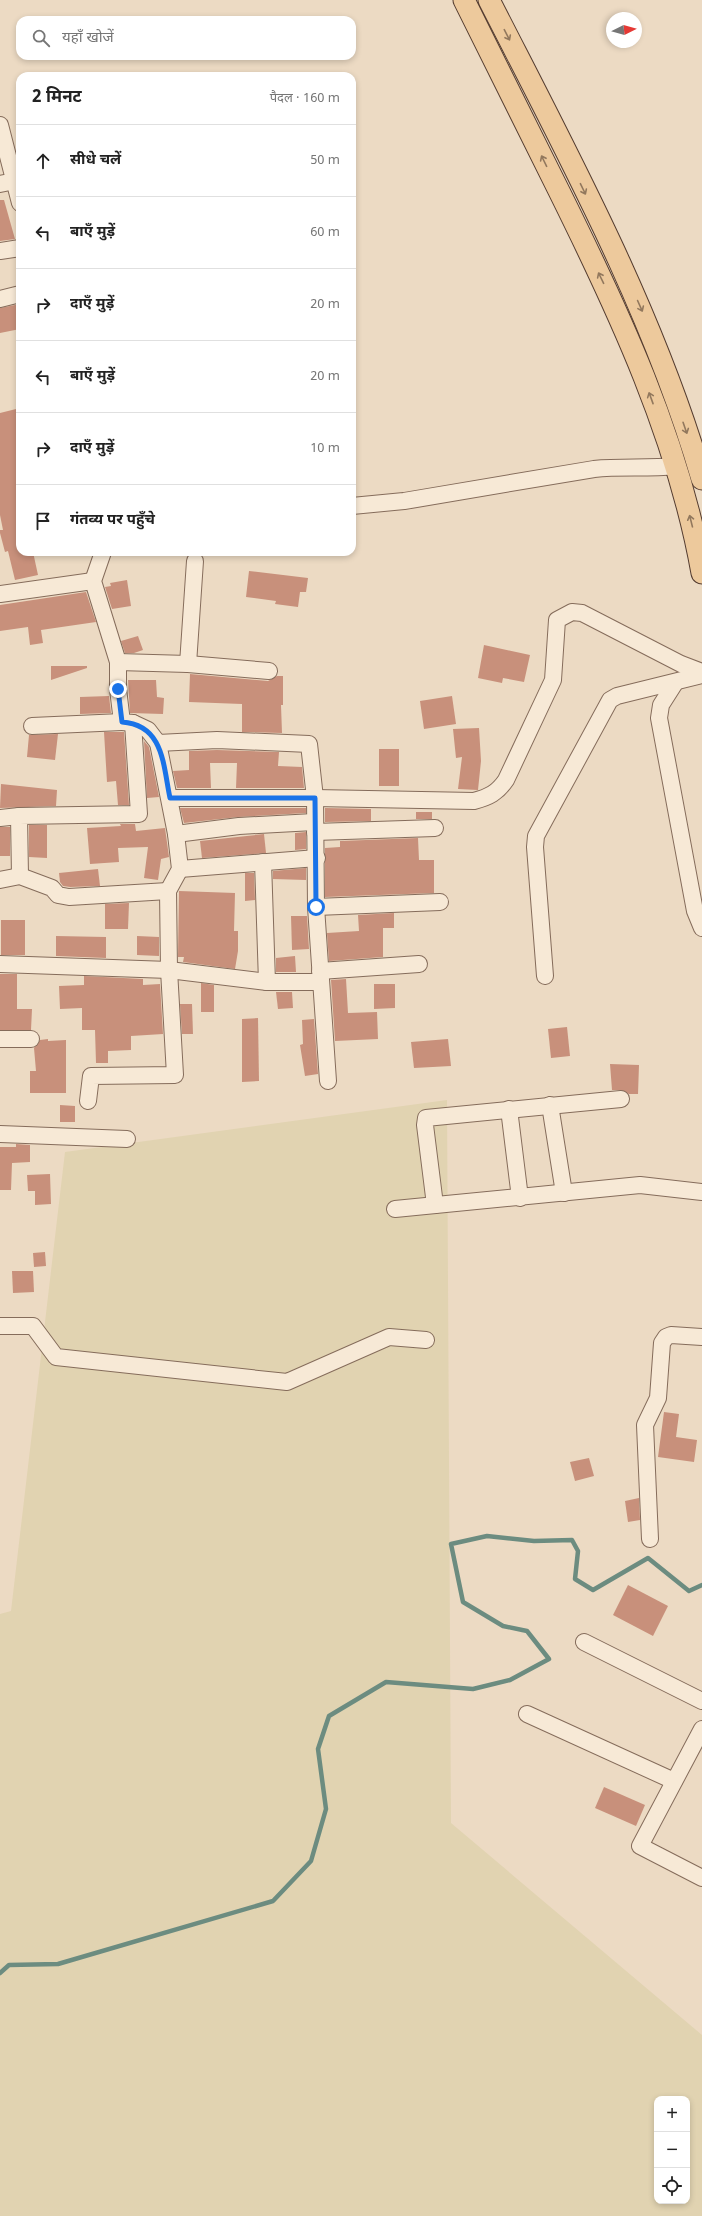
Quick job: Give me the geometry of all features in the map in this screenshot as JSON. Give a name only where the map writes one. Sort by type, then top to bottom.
[{"type":"main road","points":[[464,0],[617,312],[632,346],[675,466],[690,520],[702,573]]},
{"type":"main road","points":[[489,0],[634,294],[663,364],[702,479]]},
{"type":"street","points":[[0,125],[7,183],[16,197]]},
{"type":"street","points":[[0,250],[16,248]]},
{"type":"street","points":[[0,298],[16,295]]},
{"type":"street","points":[[356,506],[404,501],[594,469],[619,466],[656,468],[675,466]]},
{"type":"street","points":[[0,818],[20,816],[139,814],[128,722],[118,689],[118,662],[93,581],[102,556]]},
{"type":"street","points":[[188,664],[195,561]]},
{"type":"street","points":[[0,594],[93,581]]},
{"type":"street","points":[[170,798],[315,798],[474,801],[488,798],[498,792],[506,780],[550,690],[555,670],[557,620],[572,612],[582,614],[681,664],[702,672]]},
{"type":"street","points":[[118,662],[188,664],[270,671]]},
{"type":"street","points":[[545,976],[536,836],[610,700],[617,696],[702,675]]},
{"type":"street","points":[[674,683],[661,705],[659,718],[695,911],[702,928]]},
{"type":"street","points":[[32,726],[128,722],[148,730],[158,743],[176,834],[180,869],[168,890],[169,970],[175,1075],[91,1076],[88,1101]]},
{"type":"street","points":[[158,743],[217,740],[309,744],[315,798],[317,858],[316,907],[328,1081]]},
{"type":"street","points":[[20,816],[20,876]]},
{"type":"street","points":[[176,834],[239,826],[435,828]]},
{"type":"street","points":[[180,869],[317,858]]},
{"type":"street","points":[[263,862],[267,982]]},
{"type":"street","points":[[0,880],[20,876],[52,888],[58,895],[68,897],[168,890]]},
{"type":"street","points":[[316,907],[440,902]]},
{"type":"street","points":[[0,964],[169,970],[267,982],[419,964]]},
{"type":"street","points":[[0,1039],[31,1038]]},
{"type":"street","points":[[435,1206],[425,1125],[426,1118],[621,1098]]},
{"type":"street","points":[[550,1105],[564,1193]]},
{"type":"street","points":[[509,1109],[520,1198]]},
{"type":"street","points":[[0,1134],[127,1139]]},
{"type":"street","points":[[395,1209],[520,1198],[640,1185],[702,1192]]},
{"type":"street","points":[[0,1326],[33,1326],[56,1357],[286,1382],[389,1337],[426,1340]]},
{"type":"street","points":[[650,1539],[645,1425],[658,1398],[662,1343],[666,1337],[671,1335],[702,1337]]},
{"type":"street","points":[[584,1642],[702,1702]]},
{"type":"street","points":[[526,1714],[674,1781]]},
{"type":"street","points":[[702,1729],[640,1846],[702,1878]]},
{"type":"shaded area","points":[[447,1100],[451,1823],[702,2035],[702,2216],[0,2216],[0,1614],[11,1611],[65,1152]]},
{"type":"building","points":[[0,200],[4,200],[15,239],[0,241]]},
{"type":"building","points":[[16,305],[16,330],[0,333],[0,308]]},
{"type":"building","points":[[16,409],[16,556],[34,556],[38,575],[15,580],[8,551],[5,552],[0,533],[0,530],[3,530],[0,515],[0,413]]},
{"type":"building","points":[[249,571],[308,578],[306,592],[300,592],[298,607],[275,604],[276,601],[246,597]]},
{"type":"building","points":[[127,580],[131,606],[112,609],[105,587],[111,586],[110,583]]},
{"type":"building","points":[[86,592],[96,622],[41,630],[43,643],[30,645],[28,627],[0,631],[0,605]]},
{"type":"building","points":[[138,636],[143,650],[134,653],[125,653],[121,641]]},
{"type":"building","points":[[484,645],[530,655],[524,682],[503,678],[502,683],[478,678]]},
{"type":"building","points":[[51,666],[87,666],[87,668],[51,680]]},
{"type":"building","points":[[190,674],[268,681],[277,676],[283,676],[283,705],[281,705],[282,733],[242,732],[242,704],[189,702]]},
{"type":"building","points":[[128,680],[156,680],[157,697],[164,698],[163,714],[130,713]]},
{"type":"building","points":[[109,696],[111,713],[80,714],[80,697]]},
{"type":"building","points":[[452,696],[456,724],[424,729],[420,701]]},
{"type":"building","points":[[479,728],[481,761],[478,790],[458,789],[462,757],[456,758],[453,729]]},
{"type":"building","points":[[104,732],[124,732],[129,805],[118,805],[116,781],[107,782]]},
{"type":"building","points":[[58,734],[55,760],[27,757],[29,735]]},
{"type":"building","points":[[144,741],[149,747],[159,797],[147,798]]},
{"type":"building","points":[[379,749],[399,749],[399,786],[379,786]]},
{"type":"building","points":[[217,750],[279,752],[278,766],[302,767],[304,788],[236,788],[237,763],[210,763],[211,788],[177,788],[173,771],[189,770],[189,751]]},
{"type":"building","points":[[1,784],[57,790],[56,806],[0,808]]},
{"type":"building","points":[[180,808],[306,808],[306,813],[238,817],[184,823]]},
{"type":"building","points":[[325,808],[371,809],[371,821],[325,822]]},
{"type":"building","points":[[416,812],[432,812],[432,819],[416,819]]},
{"type":"building","points":[[120,824],[135,824],[136,831],[165,828],[169,857],[161,859],[158,880],[144,878],[148,847],[118,848],[119,862],[90,864],[87,828],[121,826]]},
{"type":"building","points":[[29,825],[47,825],[47,858],[29,857]]},
{"type":"building","points":[[0,827],[10,827],[10,856],[0,856]]},
{"type":"building","points":[[306,832],[306,849],[295,850],[295,833]]},
{"type":"building","points":[[264,834],[266,853],[202,858],[200,841]]},
{"type":"building","points":[[418,838],[419,860],[434,860],[434,893],[325,897],[325,848],[340,847],[340,841]]},
{"type":"building","points":[[306,868],[306,880],[273,879],[273,871]]},
{"type":"building","points":[[98,869],[100,886],[70,887],[63,886],[60,882],[59,873]]},
{"type":"building","points":[[245,873],[254,873],[255,900],[245,901]]},
{"type":"building","points":[[179,891],[235,893],[234,931],[238,931],[238,951],[235,969],[183,962],[184,957],[178,957]]},
{"type":"building","points":[[129,903],[128,929],[105,929],[105,904]]},
{"type":"building","points":[[394,913],[394,928],[383,928],[383,957],[329,961],[327,933],[359,931],[358,915]]},
{"type":"building","points":[[291,916],[307,916],[309,949],[292,950]]},
{"type":"building","points":[[1,920],[25,920],[25,955],[1,955]]},
{"type":"building","points":[[56,936],[106,937],[106,958],[56,956]]},
{"type":"building","points":[[137,936],[159,937],[159,956],[137,955]]},
{"type":"building","points":[[295,956],[296,972],[276,972],[276,958]]},
{"type":"building","points":[[0,974],[17,974],[17,1009],[32,1009],[31,1030],[0,1030]]},
{"type":"building","points":[[84,976],[143,979],[143,985],[160,984],[163,1034],[131,1036],[131,1050],[108,1051],[108,1063],[96,1063],[95,1030],[82,1030],[82,1008],[60,1009],[59,986],[84,985]]},
{"type":"building","points":[[346,979],[348,1013],[377,1012],[378,1039],[335,1041],[331,980]]},
{"type":"building","points":[[201,983],[214,985],[214,1012],[201,1012]]},
{"type":"building","points":[[374,984],[395,984],[395,1008],[374,1009]]},
{"type":"building","points":[[276,992],[292,992],[293,1008],[278,1009]]},
{"type":"building","points":[[180,1004],[192,1004],[193,1034],[182,1034]]},
{"type":"building","points":[[258,1018],[259,1081],[242,1082],[242,1019]]},
{"type":"building","points":[[314,1019],[318,1074],[305,1076],[300,1045],[303,1044],[302,1020]]},
{"type":"building","points":[[567,1027],[570,1056],[551,1058],[548,1029]]},
{"type":"building","points":[[48,1039],[48,1041],[66,1040],[66,1093],[30,1093],[30,1071],[36,1071],[34,1048],[40,1040]]},
{"type":"building","points":[[448,1039],[451,1066],[414,1068],[411,1042]]},
{"type":"building","points":[[610,1064],[639,1065],[638,1094],[629,1094],[620,1090],[612,1090]]},
{"type":"building","points":[[60,1105],[75,1106],[75,1122],[60,1122]]},
{"type":"building","points":[[16,1144],[30,1145],[30,1162],[12,1163],[11,1190],[0,1190],[0,1147],[16,1147]]},
{"type":"building","points":[[50,1174],[51,1204],[35,1205],[35,1191],[28,1191],[27,1175]]},
{"type":"building","points":[[45,1252],[46,1266],[34,1267],[33,1253]]},
{"type":"building","points":[[12,1271],[33,1271],[34,1292],[13,1293]]},
{"type":"building","points":[[664,1412],[679,1414],[676,1437],[697,1440],[694,1462],[658,1457]]},
{"type":"building","points":[[589,1458],[594,1476],[575,1481],[570,1462]]},
{"type":"building","points":[[639,1498],[640,1520],[628,1522],[625,1501]]},
{"type":"building","points":[[628,1585],[668,1606],[653,1636],[613,1615]]},
{"type":"building","points":[[604,1787],[645,1805],[636,1826],[595,1808]]},
{"type":"waterway","points":[[0,1973],[9,1965],[58,1964],[273,1901],[311,1861],[326,1809],[318,1749],[329,1716],[386,1682],[473,1689],[510,1680],[549,1659],[527,1631],[503,1626],[463,1602],[451,1544],[487,1536],[534,1541],[572,1540],[578,1551],[575,1579],[593,1590],[648,1558],[689,1591],[702,1585]]},
{"type":"route","points":[[118,689],[122,722],[133,722],[148,730],[158,743],[170,798],[315,798],[314,822],[317,858],[316,907]]}]
